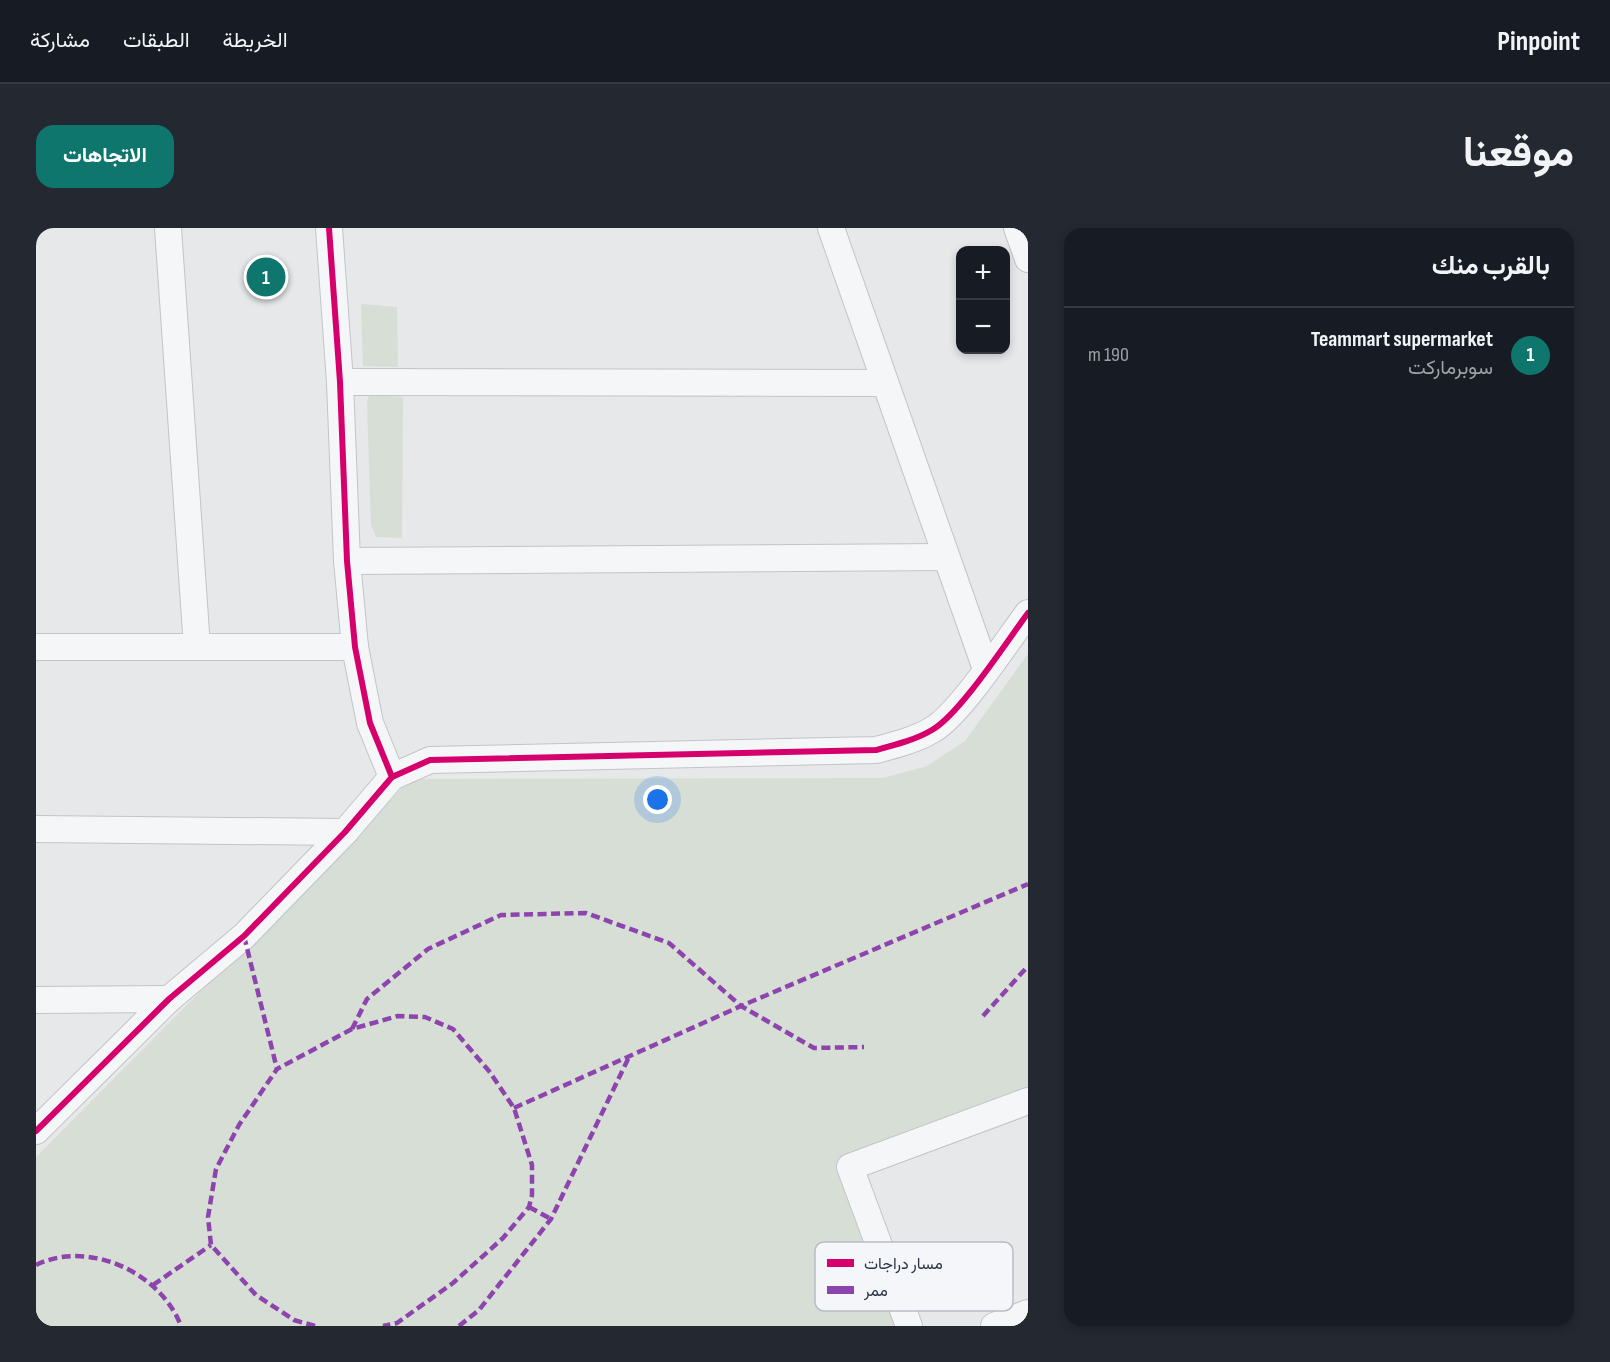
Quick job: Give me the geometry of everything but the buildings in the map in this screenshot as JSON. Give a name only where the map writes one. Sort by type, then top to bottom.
[{"type":"street","points":[[168,228],[196,647]]},
{"type":"street","points":[[329,228],[340,382],[347,561],[355,647],[370,723],[392,777]]},
{"type":"street","points":[[831,228],[986,669]]},
{"type":"street","points":[[1017,228],[1028,259]]},
{"type":"street","points":[[340,382],[885,383]]},
{"type":"street","points":[[347,561],[946,557]]},
{"type":"street","points":[[36,1131],[169,999],[244,936],[345,832],[392,777],[430,760],[876,750],[907,742],[934,729],[960,704],[1028,613]]},
{"type":"street","points":[[36,647],[355,647]]},
{"type":"street","points":[[36,829],[345,832]]},
{"type":"street","points":[[36,1000],[169,999]]},
{"type":"street","points":[[878,1242],[850,1167],[1028,1101]]},
{"type":"street","points":[[903,1311],[909,1326]]},
{"type":"street","points":[[994,1326],[1028,1313]]},
{"type":"shaded area","points":[[361,304],[397,307],[398,367],[363,366]]},
{"type":"shaded area","points":[[369,395],[403,397],[402,538],[376,537],[371,525],[367,403]]},
{"type":"shaded area","points":[[1028,654],[1028,1104],[844,1175],[868,1242],[815,1242],[815,1311],[892,1311],[897,1326],[36,1326],[36,1157],[411,779],[883,778],[927,766],[965,741]]},
{"type":"marked path","points":[[514,1108],[741,1006],[1028,884]]},
{"type":"marked path","points":[[352,1029],[367,999],[428,949],[501,915],[586,913],[669,943],[741,1006],[814,1048],[864,1047]]},
{"type":"marked path","points":[[244,936],[277,1069]]},
{"type":"marked path","points":[[983,1016],[1028,966]]},
{"type":"marked path","points":[[315,1326],[294,1320],[256,1295],[211,1245],[208,1217],[216,1169],[239,1125],[277,1069],[352,1029],[398,1016],[425,1017],[453,1029],[489,1071],[514,1108],[532,1165],[532,1195],[529,1207],[503,1238],[453,1283],[397,1323],[383,1326]]},
{"type":"marked path","points":[[459,1326],[479,1310],[551,1219],[629,1057]]},
{"type":"marked path","points":[[529,1207],[551,1219]]},
{"type":"marked path","points":[[153,1285],[211,1245]]},
{"type":"marked path","points":[[36,1265],[57,1258],[78,1256],[100,1259],[121,1266],[157,1290],[171,1307],[181,1326]]},
{"type":"cycle path","points":[[36,1131],[169,999],[244,936],[345,832],[392,777],[370,723],[355,647],[347,561],[340,382],[329,228]]},
{"type":"cycle path","points":[[392,777],[430,760],[876,750],[919,737],[943,722],[969,693],[1028,613]]},
{"type":"place","name":"Teammart supermarket","points":[[266,277]]}]
